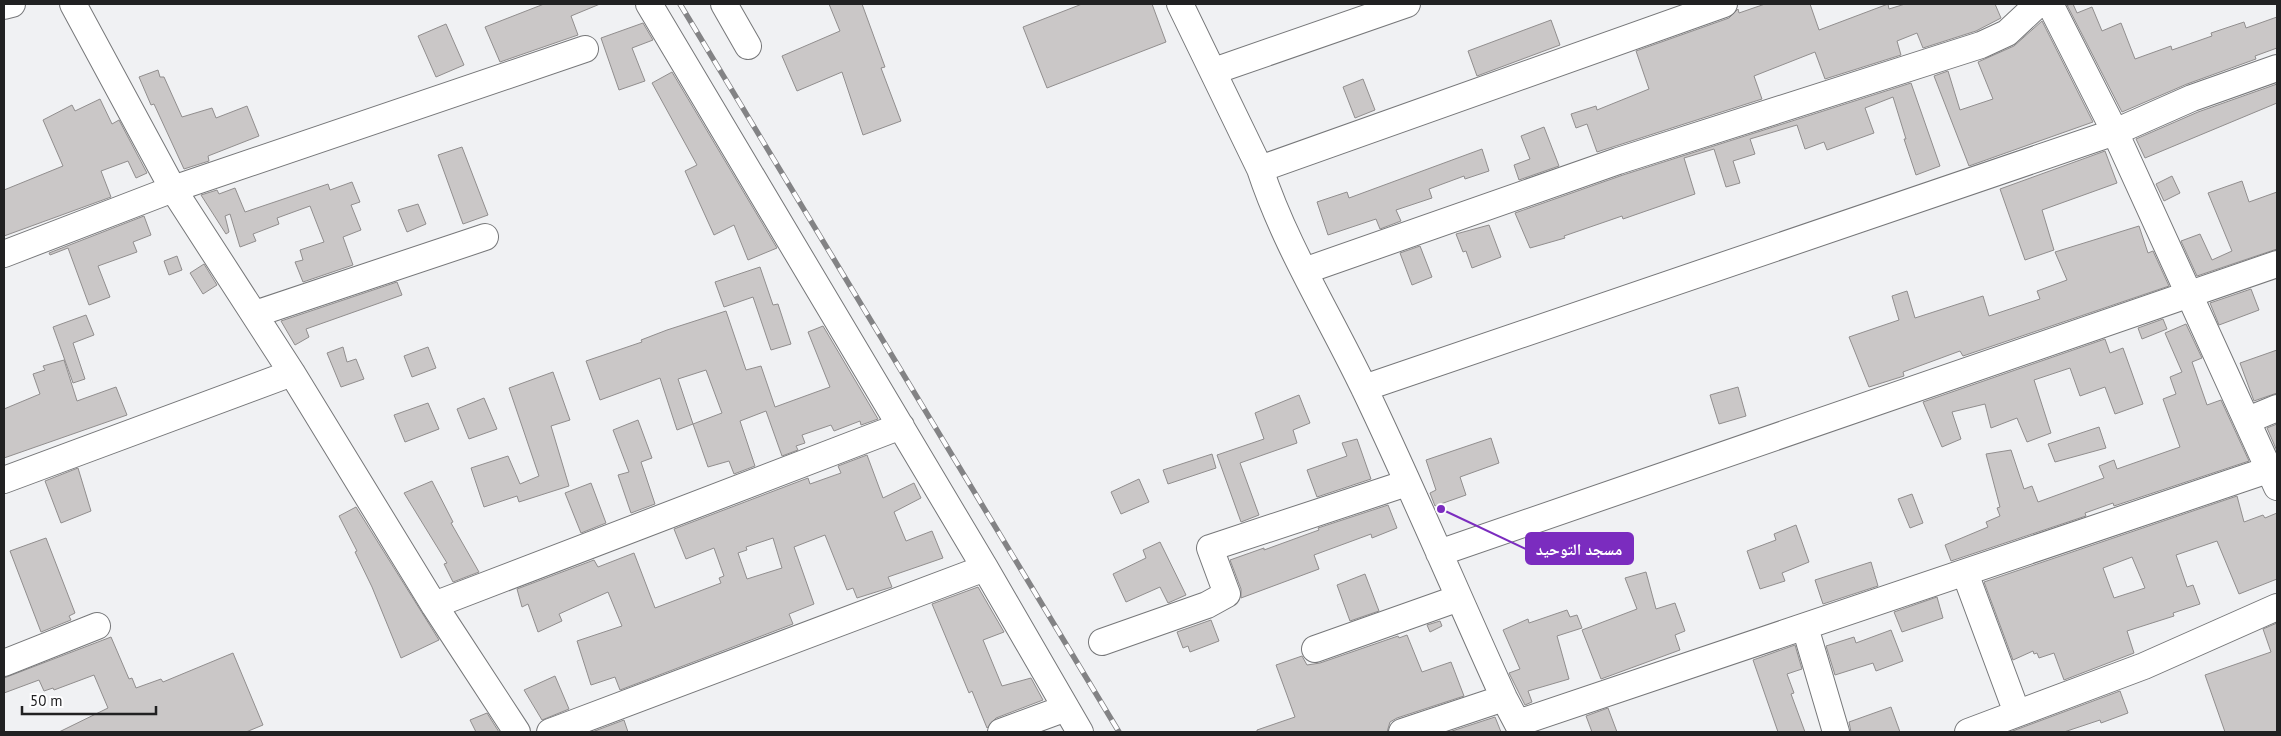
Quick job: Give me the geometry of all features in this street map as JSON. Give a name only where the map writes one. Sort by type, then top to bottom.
[{"type":"street","points":[[4,6],[12,4]]},
{"type":"street","points":[[73,4],[172,189],[255,314],[434,605],[516,732]]},
{"type":"street","points":[[648,4],[986,568],[1080,732]]},
{"type":"street","points":[[724,4],[748,46]]},
{"type":"street","points":[[1180,4],[1260,169],[1269,195],[1304,271],[1364,388],[1504,698],[1520,728],[1805,627],[1965,573],[2273,479],[2248,420],[2115,132],[2050,4]]},
{"type":"street","points":[[1214,71],[1407,4]]},
{"type":"street","points":[[1260,169],[1724,4]]},
{"type":"street","points":[[1304,271],[1618,160],[1981,45],[2007,33],[2038,4]]},
{"type":"street","points":[[4,254],[172,189],[585,49]]},
{"type":"street","points":[[1364,388],[2115,132],[2192,98],[2277,68]]},
{"type":"street","points":[[255,314],[485,238]]},
{"type":"street","points":[[1439,553],[2277,264]]},
{"type":"street","points":[[4,480],[292,373]]},
{"type":"street","points":[[2248,420],[2277,408]]},
{"type":"street","points":[[434,605],[901,426]]},
{"type":"street","points":[[1102,642],[1207,605],[1227,594],[1210,548],[1407,484]]},
{"type":"street","points":[[550,732],[986,568]]},
{"type":"street","points":[[1965,573],[2017,713]]},
{"type":"street","points":[[1315,649],[1459,598]]},
{"type":"street","points":[[1968,732],[2144,666],[2277,607]]},
{"type":"street","points":[[4,663],[97,626]]},
{"type":"street","points":[[1805,627],[1836,732]]},
{"type":"street","points":[[1402,732],[1504,698]]},
{"type":"street","points":[[1000,732],[1066,708]]},
{"type":"building","points":[[544,4],[600,4],[571,16],[578,35],[500,62],[485,27]]},
{"type":"building","points":[[829,4],[862,4],[885,67],[881,68],[901,121],[863,135],[842,72],[797,91],[782,56],[840,31]]},
{"type":"building","points":[[1082,4],[1152,4],[1166,42],[1047,88],[1023,27]]},
{"type":"building","points":[[1765,4],[1810,4],[1819,30],[1888,4],[1889,9],[1905,4],[1995,4],[2001,18],[1976,31],[1923,48],[1917,33],[1897,41],[1901,55],[1825,79],[1815,52],[1754,76],[1762,99],[1597,152],[1587,124],[1576,128],[1571,114],[1596,106],[1597,110],[1649,89],[1636,51],[1729,18],[1738,9],[1739,13]]},
{"type":"building","points":[[2073,4],[2077,13],[2092,7],[2102,31],[2121,23],[2135,59],[2171,46],[2172,50],[2212,36],[2211,33],[2244,22],[2246,28],[2277,17],[2277,48],[2255,56],[2256,59],[2187,84],[2122,112],[2067,5]]},
{"type":"building","points":[[1551,20],[1560,45],[1477,76],[1468,51]]},
{"type":"building","points":[[2042,21],[2093,122],[1969,166],[1934,76],[1948,71],[1960,110],[1993,99],[1978,62],[2014,46]]},
{"type":"building","points":[[643,23],[653,40],[632,48],[645,81],[619,90],[601,38]]},
{"type":"building","points":[[446,24],[464,65],[436,77],[418,36]]},
{"type":"building","points":[[158,70],[160,77],[164,77],[182,117],[212,108],[216,118],[247,106],[259,136],[208,156],[209,161],[184,169],[154,104],[151,105],[139,77]]},
{"type":"building","points":[[672,72],[777,248],[748,260],[734,225],[714,235],[685,171],[697,165],[652,83]]},
{"type":"building","points":[[1363,79],[1375,110],[1355,118],[1343,87]]},
{"type":"building","points":[[1911,83],[1940,166],[1916,175],[1893,97],[1865,108],[1874,133],[1827,150],[1824,142],[1805,149],[1797,125],[1750,139],[1755,154],[1733,161],[1740,183],[1726,187],[1714,149],[1684,158],[1695,194],[1623,219],[1622,216],[1564,236],[1565,238],[1530,248],[1515,213],[1623,175]]},
{"type":"building","points":[[2277,84],[2277,103],[2145,158],[2136,139],[2198,112]]},
{"type":"building","points":[[100,99],[112,124],[119,120],[147,173],[136,178],[128,161],[101,171],[111,197],[4,236],[4,190],[63,166],[43,120],[72,105],[75,111]]},
{"type":"building","points":[[1544,127],[1559,166],[1519,180],[1514,165],[1530,159],[1521,136]]},
{"type":"building","points":[[462,147],[488,215],[463,224],[438,155]]},
{"type":"building","points":[[1482,149],[1489,171],[1465,179],[1464,176],[1429,189],[1432,198],[1396,210],[1401,221],[1380,229],[1376,219],[1328,235],[1317,202],[1347,192],[1349,198]]},
{"type":"building","points":[[2105,151],[2117,183],[2042,210],[2054,250],[2025,260],[2000,189]]},
{"type":"building","points":[[2172,176],[2180,193],[2164,201],[2156,184]]},
{"type":"building","points":[[2242,181],[2249,202],[2277,192],[2277,249],[2197,276],[2181,241],[2200,234],[2212,260],[2232,251],[2208,193]]},
{"type":"building","points":[[352,182],[360,202],[351,205],[361,230],[343,237],[353,265],[303,282],[295,262],[303,260],[300,250],[324,242],[310,206],[277,218],[279,224],[253,234],[256,241],[240,247],[230,214],[225,216],[229,232],[226,234],[201,195],[217,190],[219,194],[235,188],[245,212],[328,184],[330,190]]},
{"type":"building","points":[[418,204],[426,224],[407,232],[398,210]]},
{"type":"building","points":[[144,216],[151,235],[133,242],[137,252],[98,266],[110,297],[89,305],[68,248],[50,255],[49,253]]},
{"type":"building","points":[[1489,225],[1501,257],[1472,268],[1466,251],[1463,252],[1456,234]]},
{"type":"building","points":[[2139,226],[2148,253],[2153,251],[2169,286],[1963,356],[1960,351],[1903,372],[1904,376],[1869,387],[1849,337],[1899,320],[1892,296],[1907,291],[1915,318],[1983,296],[1989,316],[2040,299],[2037,291],[2067,280],[2055,252]]},
{"type":"building","points":[[1420,246],[1432,277],[1412,285],[1400,253]]},
{"type":"building","points":[[177,256],[182,270],[169,275],[164,261]]},
{"type":"building","points":[[204,264],[217,285],[203,294],[190,273]]},
{"type":"building","points":[[760,267],[773,305],[778,304],[791,344],[771,350],[753,297],[724,307],[715,282]]},
{"type":"building","points":[[397,282],[402,295],[306,329],[309,337],[295,345],[281,321]]},
{"type":"building","points":[[2251,289],[2259,310],[2219,325],[2210,303]]},
{"type":"building","points":[[726,311],[746,370],[761,366],[775,407],[830,387],[808,332],[823,326],[878,419],[861,425],[860,421],[834,431],[831,425],[802,435],[805,443],[796,446],[798,450],[782,456],[766,411],[740,421],[755,466],[734,474],[729,461],[708,467],[693,424],[677,430],[660,378],[600,400],[586,361],[642,342],[641,340]],"holes":[[[706,370],[722,413],[693,424],[678,379]]]},
{"type":"building","points":[[86,315],[94,335],[73,343],[85,379],[73,383],[53,327]]},
{"type":"building","points":[[2163,319],[2167,329],[2142,339],[2138,328]]},
{"type":"building","points":[[2186,324],[2202,358],[2192,362],[2207,405],[2221,400],[2249,461],[2114,506],[2113,503],[2085,513],[2086,516],[1951,561],[1945,545],[1988,527],[1986,522],[2000,516],[1997,508],[2000,507],[1986,454],[2011,450],[2024,489],[2032,486],[2038,502],[2104,478],[2099,466],[2114,460],[2117,469],[2180,447],[2163,399],[2176,394],[2170,377],[2182,372],[2165,333]]},
{"type":"building","points":[[2105,339],[2110,353],[2123,348],[2143,404],[2115,414],[2105,387],[2080,396],[2070,368],[2034,380],[2051,433],[2027,442],[2017,418],[1991,428],[1985,404],[1952,412],[1961,439],[1942,447],[1923,402]]},
{"type":"building","points":[[343,347],[347,362],[356,359],[364,379],[341,387],[327,353]]},
{"type":"building","points":[[428,347],[436,368],[412,377],[404,356]]},
{"type":"building","points":[[2277,350],[2277,393],[2254,401],[2240,363]]},
{"type":"building","points":[[64,360],[77,401],[116,387],[127,415],[4,458],[4,409],[40,394],[33,374],[45,370],[43,366]]},
{"type":"building","points":[[553,372],[570,420],[551,426],[569,486],[519,502],[517,496],[484,507],[471,468],[508,456],[520,484],[539,476],[509,388]]},
{"type":"building","points":[[1738,387],[1746,416],[1719,424],[1710,395]]},
{"type":"building","points":[[1299,395],[1310,423],[1293,430],[1297,443],[1240,463],[1259,515],[1241,522],[1217,455],[1264,439],[1255,413]]},
{"type":"building","points":[[484,398],[497,429],[469,439],[457,409]]},
{"type":"building","points":[[428,403],[439,429],[405,442],[394,415]]},
{"type":"building","points":[[638,420],[652,458],[641,462],[655,504],[631,513],[618,475],[629,472],[613,430]]},
{"type":"building","points":[[2277,424],[2277,451],[2267,428]]},
{"type":"building","points":[[2099,427],[2106,448],[2055,462],[2048,444]]},
{"type":"building","points":[[1491,438],[1499,463],[1460,477],[1466,495],[1435,506],[1430,493],[1436,490],[1426,460]]},
{"type":"building","points":[[1357,439],[1371,479],[1317,497],[1307,470],[1347,456],[1342,443]]},
{"type":"building","points":[[1212,454],[1216,468],[1168,484],[1163,470]]},
{"type":"building","points":[[867,455],[883,498],[914,483],[921,498],[894,512],[906,541],[932,531],[943,558],[888,577],[892,587],[857,598],[853,588],[847,590],[825,535],[794,547],[814,604],[789,614],[793,624],[620,690],[615,677],[591,685],[577,641],[622,626],[608,592],[559,614],[562,621],[538,632],[528,604],[522,607],[517,589],[594,560],[598,567],[634,553],[655,608],[721,583],[719,578],[724,576],[714,548],[686,559],[674,529],[808,478],[810,484],[841,473],[838,466]],"holes":[[[773,538],[782,568],[747,579],[738,553],[747,550],[746,547]]]},
{"type":"building","points":[[78,468],[91,511],[61,523],[45,481]]},
{"type":"building","points":[[1139,479],[1149,502],[1121,514],[1111,492]]},
{"type":"building","points":[[432,481],[453,522],[451,523],[479,572],[453,582],[444,564],[447,563],[404,493]]},
{"type":"building","points":[[591,483],[606,523],[581,533],[565,493]]},
{"type":"building","points":[[1912,494],[1923,523],[1910,528],[1898,499]]},
{"type":"building","points":[[2237,496],[2244,522],[2263,515],[2265,518],[2277,513],[2277,579],[2239,594],[2217,541],[2176,555],[2187,587],[2193,585],[2200,604],[2173,613],[2174,616],[2127,631],[2134,653],[2064,680],[2054,653],[2039,658],[2037,653],[2034,654],[2033,651],[2013,660],[1984,582]],"holes":[[[2132,557],[2145,588],[2114,598],[2103,568]]]},
{"type":"building","points":[[1388,505],[1397,528],[1372,538],[1371,534],[1314,555],[1319,569],[1241,598],[1241,589],[1230,560],[1264,548],[1264,550],[1319,530],[1318,528]]},
{"type":"building","points":[[356,507],[439,640],[401,658],[372,587],[355,552],[357,551],[339,516]]},
{"type":"building","points":[[1796,525],[1809,562],[1782,573],[1785,581],[1760,589],[1747,551],[1776,540],[1774,534]]},
{"type":"building","points":[[46,538],[75,613],[69,616],[71,620],[41,632],[10,551]]},
{"type":"building","points":[[1160,542],[1186,595],[1168,603],[1160,587],[1126,602],[1113,574],[1146,558],[1143,550]]},
{"type":"building","points":[[1871,562],[1878,586],[1823,604],[1815,580]]},
{"type":"building","points":[[1646,572],[1656,609],[1675,603],[1685,631],[1675,635],[1680,650],[1601,679],[1582,630],[1637,609],[1625,578]]},
{"type":"building","points":[[1365,574],[1379,611],[1350,621],[1337,585]]},
{"type":"building","points":[[978,587],[1004,632],[983,640],[1002,686],[1031,678],[1043,700],[996,718],[987,728],[972,691],[969,693],[932,604]]},
{"type":"building","points":[[1937,597],[1943,618],[1902,632],[1894,612]]},
{"type":"building","points":[[1567,610],[1570,617],[1577,615],[1582,628],[1557,636],[1569,679],[1528,691],[1532,702],[1525,705],[1509,673],[1520,669],[1503,630],[1528,619],[1529,623]]},
{"type":"building","points":[[1211,620],[1219,641],[1190,652],[1188,646],[1183,648],[1177,632]]},
{"type":"building","points":[[1440,621],[1442,626],[1430,632],[1427,625]]},
{"type":"building","points":[[2277,623],[2277,732],[2225,732],[2205,675],[2271,652],[2263,629]]},
{"type":"building","points":[[1891,630],[1903,661],[1876,671],[1873,663],[1835,675],[1826,646],[1854,637],[1856,643]]},
{"type":"building","points":[[1407,635],[1422,672],[1451,662],[1464,696],[1397,718],[1390,722],[1387,732],[1257,732],[1257,730],[1295,717],[1276,665],[1302,656],[1307,665],[1320,663],[1398,636],[1399,638]]},
{"type":"building","points":[[111,637],[129,679],[132,678],[136,688],[161,679],[163,682],[233,653],[263,725],[246,732],[59,732],[108,708],[94,675],[54,690],[53,688],[44,691],[39,680],[4,693],[4,678]]},
{"type":"building","points":[[1795,645],[1802,669],[1787,674],[1794,693],[1791,694],[1805,732],[1778,732],[1753,660]]},
{"type":"building","points":[[555,676],[569,709],[542,720],[524,690]]},
{"type":"building","points":[[2120,691],[2128,713],[2101,723],[2100,720],[2064,732],[2010,732]]},
{"type":"building","points":[[1891,707],[1900,732],[1851,732],[1849,722]]},
{"type":"building","points":[[1608,708],[1617,732],[1592,732],[1586,716]]},
{"type":"building","points":[[487,713],[499,732],[476,732],[470,720]]},
{"type":"building","points":[[1495,717],[1501,732],[1449,732]]},
{"type":"building","points":[[624,720],[628,732],[592,732]]},
{"type":"railway","points":[[680,4],[1119,732]]},
{"type":"place","name":"مسجد التوحيد","points":[[1441,509]]}]
